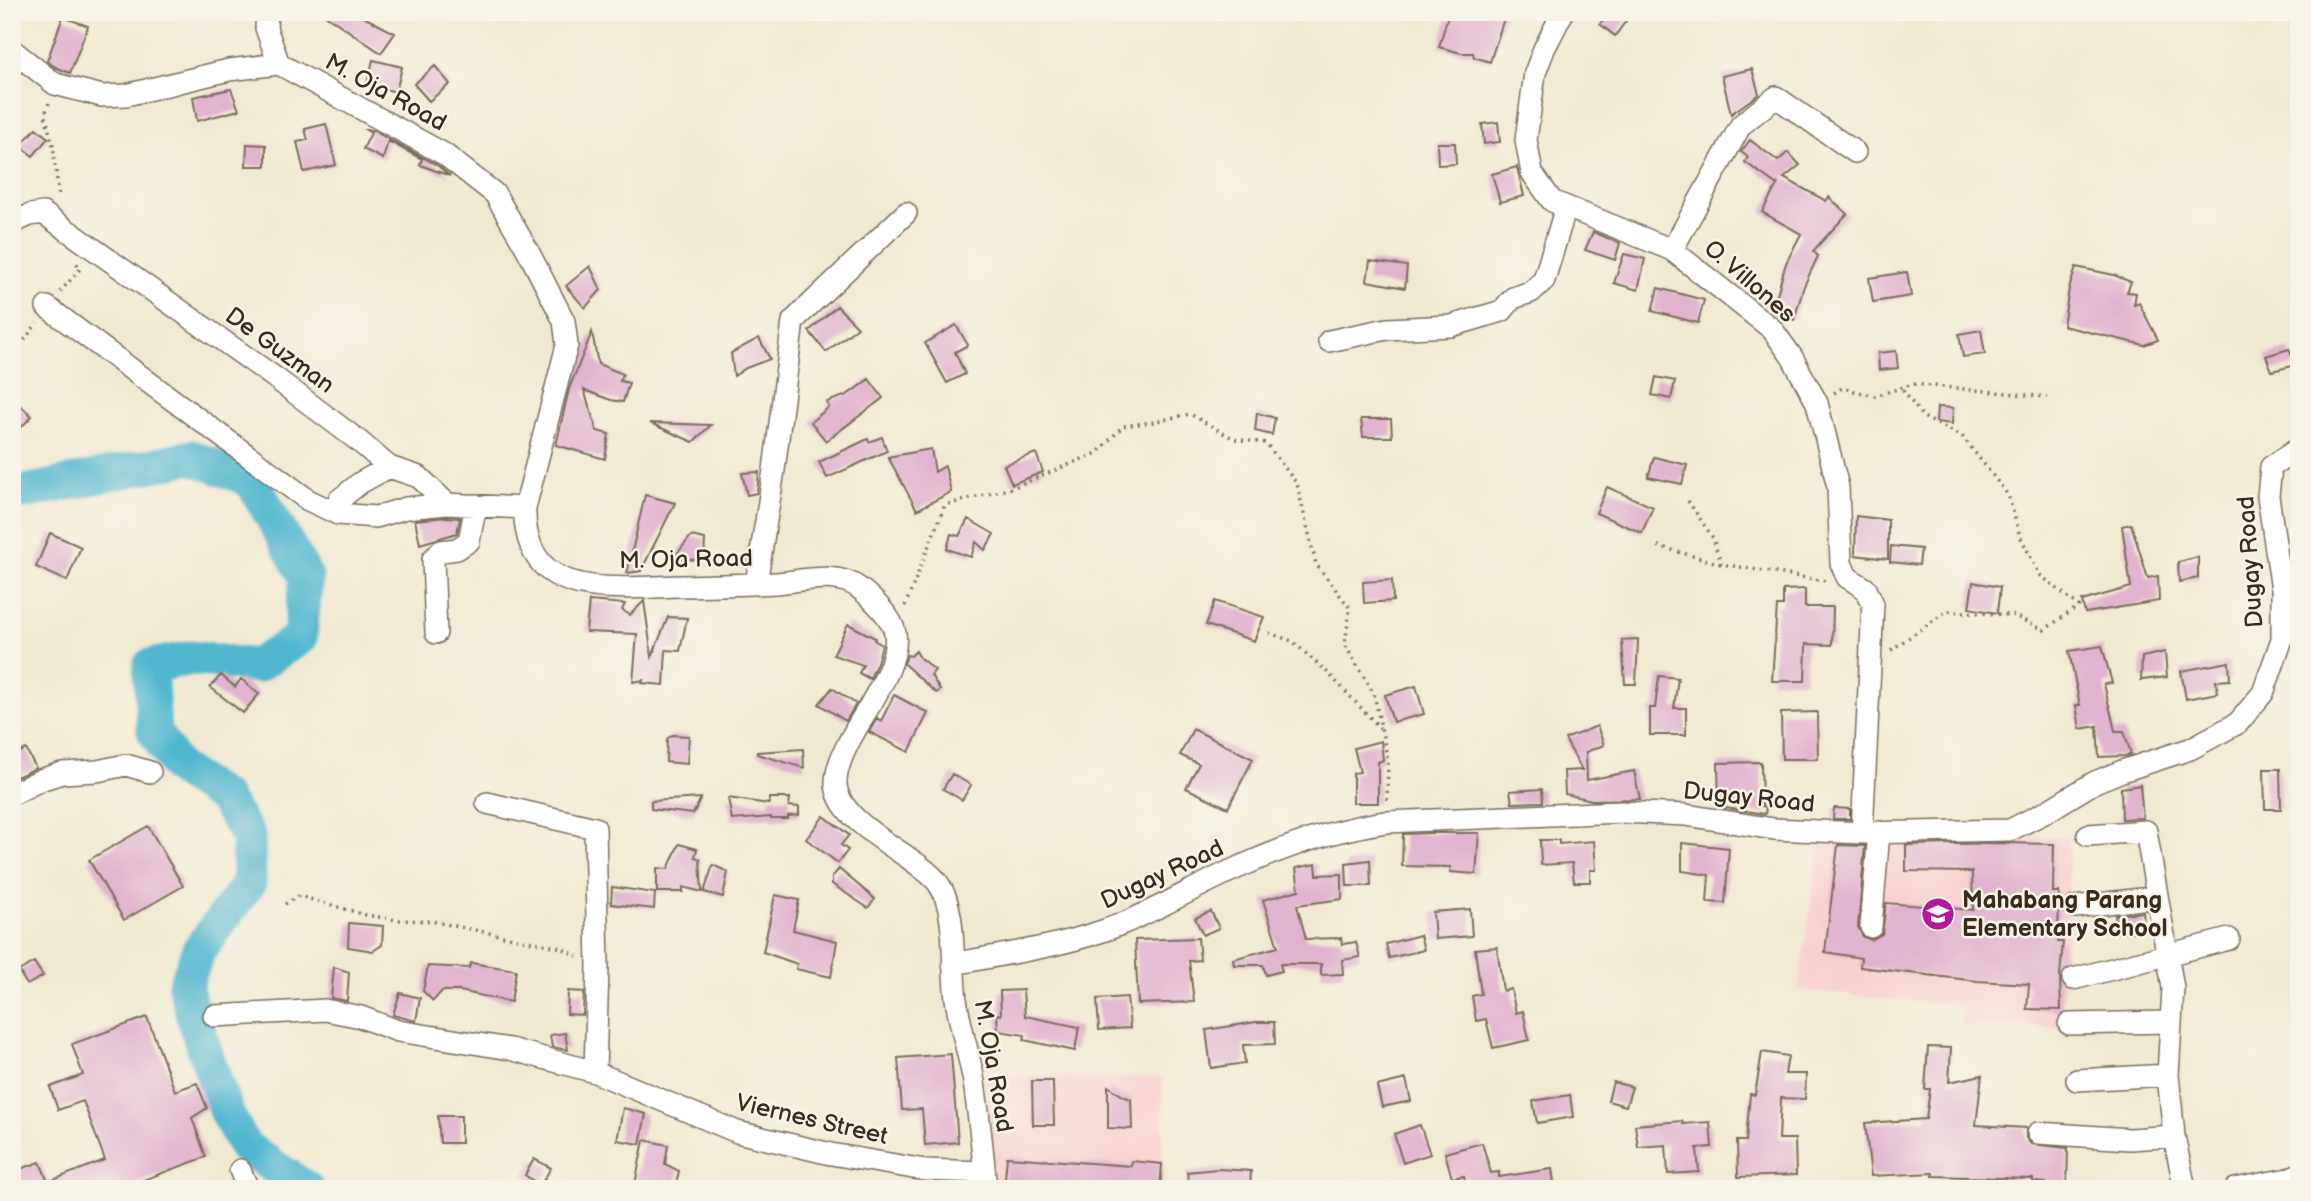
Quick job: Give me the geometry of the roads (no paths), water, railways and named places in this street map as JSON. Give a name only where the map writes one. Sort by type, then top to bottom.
[{"type":"street","points":[[12,50],[55,84],[102,96],[126,95],[229,70],[279,64],[266,28],[267,12]]},
{"type":"street","name":"O. Villones","points":[[1562,13],[1535,74],[1526,140],[1532,173],[1552,201],[1672,250],[1772,329],[1792,357],[1817,403],[1838,487],[1841,562],[1847,577],[1866,589],[1873,604],[1869,666],[1870,832],[1878,860],[1871,927]]},
{"type":"street","name":"M. Oja Road","points":[[279,64],[444,154],[472,174],[495,194],[527,249],[564,321],[567,345],[525,508],[524,523],[531,548],[545,566],[558,576],[588,585],[626,588],[756,584],[835,578],[857,586],[879,606],[895,631],[892,659],[840,759],[837,795],[860,823],[938,884],[949,907],[956,997],[973,1081],[985,1180]]},
{"type":"street","points":[[1672,250],[1741,125],[1776,97],[1855,152]]},
{"type":"street","points":[[1329,341],[1387,329],[1451,326],[1502,312],[1513,298],[1531,292],[1544,280],[1566,207]]},
{"type":"street","points":[[756,584],[793,321],[906,212]]},
{"type":"street","name":"De Guzman","points":[[12,223],[43,213],[274,377],[389,467],[419,477],[447,504]]},
{"type":"street","points":[[47,307],[308,500],[338,514],[376,517],[406,508],[447,504],[525,508]]},
{"type":"street","name":"Dugay Road","points":[[953,964],[1065,943],[1120,925],[1243,865],[1356,826],[1386,822],[1621,812],[1686,816],[1774,829],[1870,832],[2010,830],[2095,782],[2190,749],[2238,723],[2263,693],[2282,639],[2282,590],[2268,496],[2271,467],[2299,448]]},
{"type":"street","points":[[338,514],[339,500],[360,483],[389,467]]},
{"type":"street","points":[[436,633],[433,559],[441,551],[457,549],[469,541],[476,505]]},
{"type":"street","points":[[12,794],[62,773],[97,771],[126,765],[150,772]]},
{"type":"street","points":[[486,803],[595,828],[598,967],[595,1072]]},
{"type":"street","points":[[2088,835],[2146,831],[2173,988],[2168,1074],[2174,1136],[2185,1189]]},
{"type":"street","points":[[2075,907],[2157,897]]},
{"type":"street","points":[[2073,979],[2229,939]]},
{"type":"street","name":"Viernes Street","points":[[214,1016],[325,1010],[361,1017],[398,1031],[510,1049],[595,1072],[737,1132],[831,1154],[985,1180]]},
{"type":"street","points":[[2069,1024],[2169,1022]]},
{"type":"street","points":[[2077,1080],[2168,1074]]},
{"type":"street","points":[[2038,1133],[2106,1139],[2174,1136]]},
{"type":"street","points":[[2235,1189],[2288,1179],[2299,1174]]},
{"type":"waterway","points":[[25,492],[191,457],[251,480],[306,577],[300,638],[256,666],[192,658],[150,666],[154,731],[178,768],[224,798],[248,836],[249,883],[199,950],[185,985],[194,1019],[226,1112],[245,1147],[307,1189]]},
{"type":"place","name":"Mahabang Parang Elementary School","points":[[1938,914]]}]
